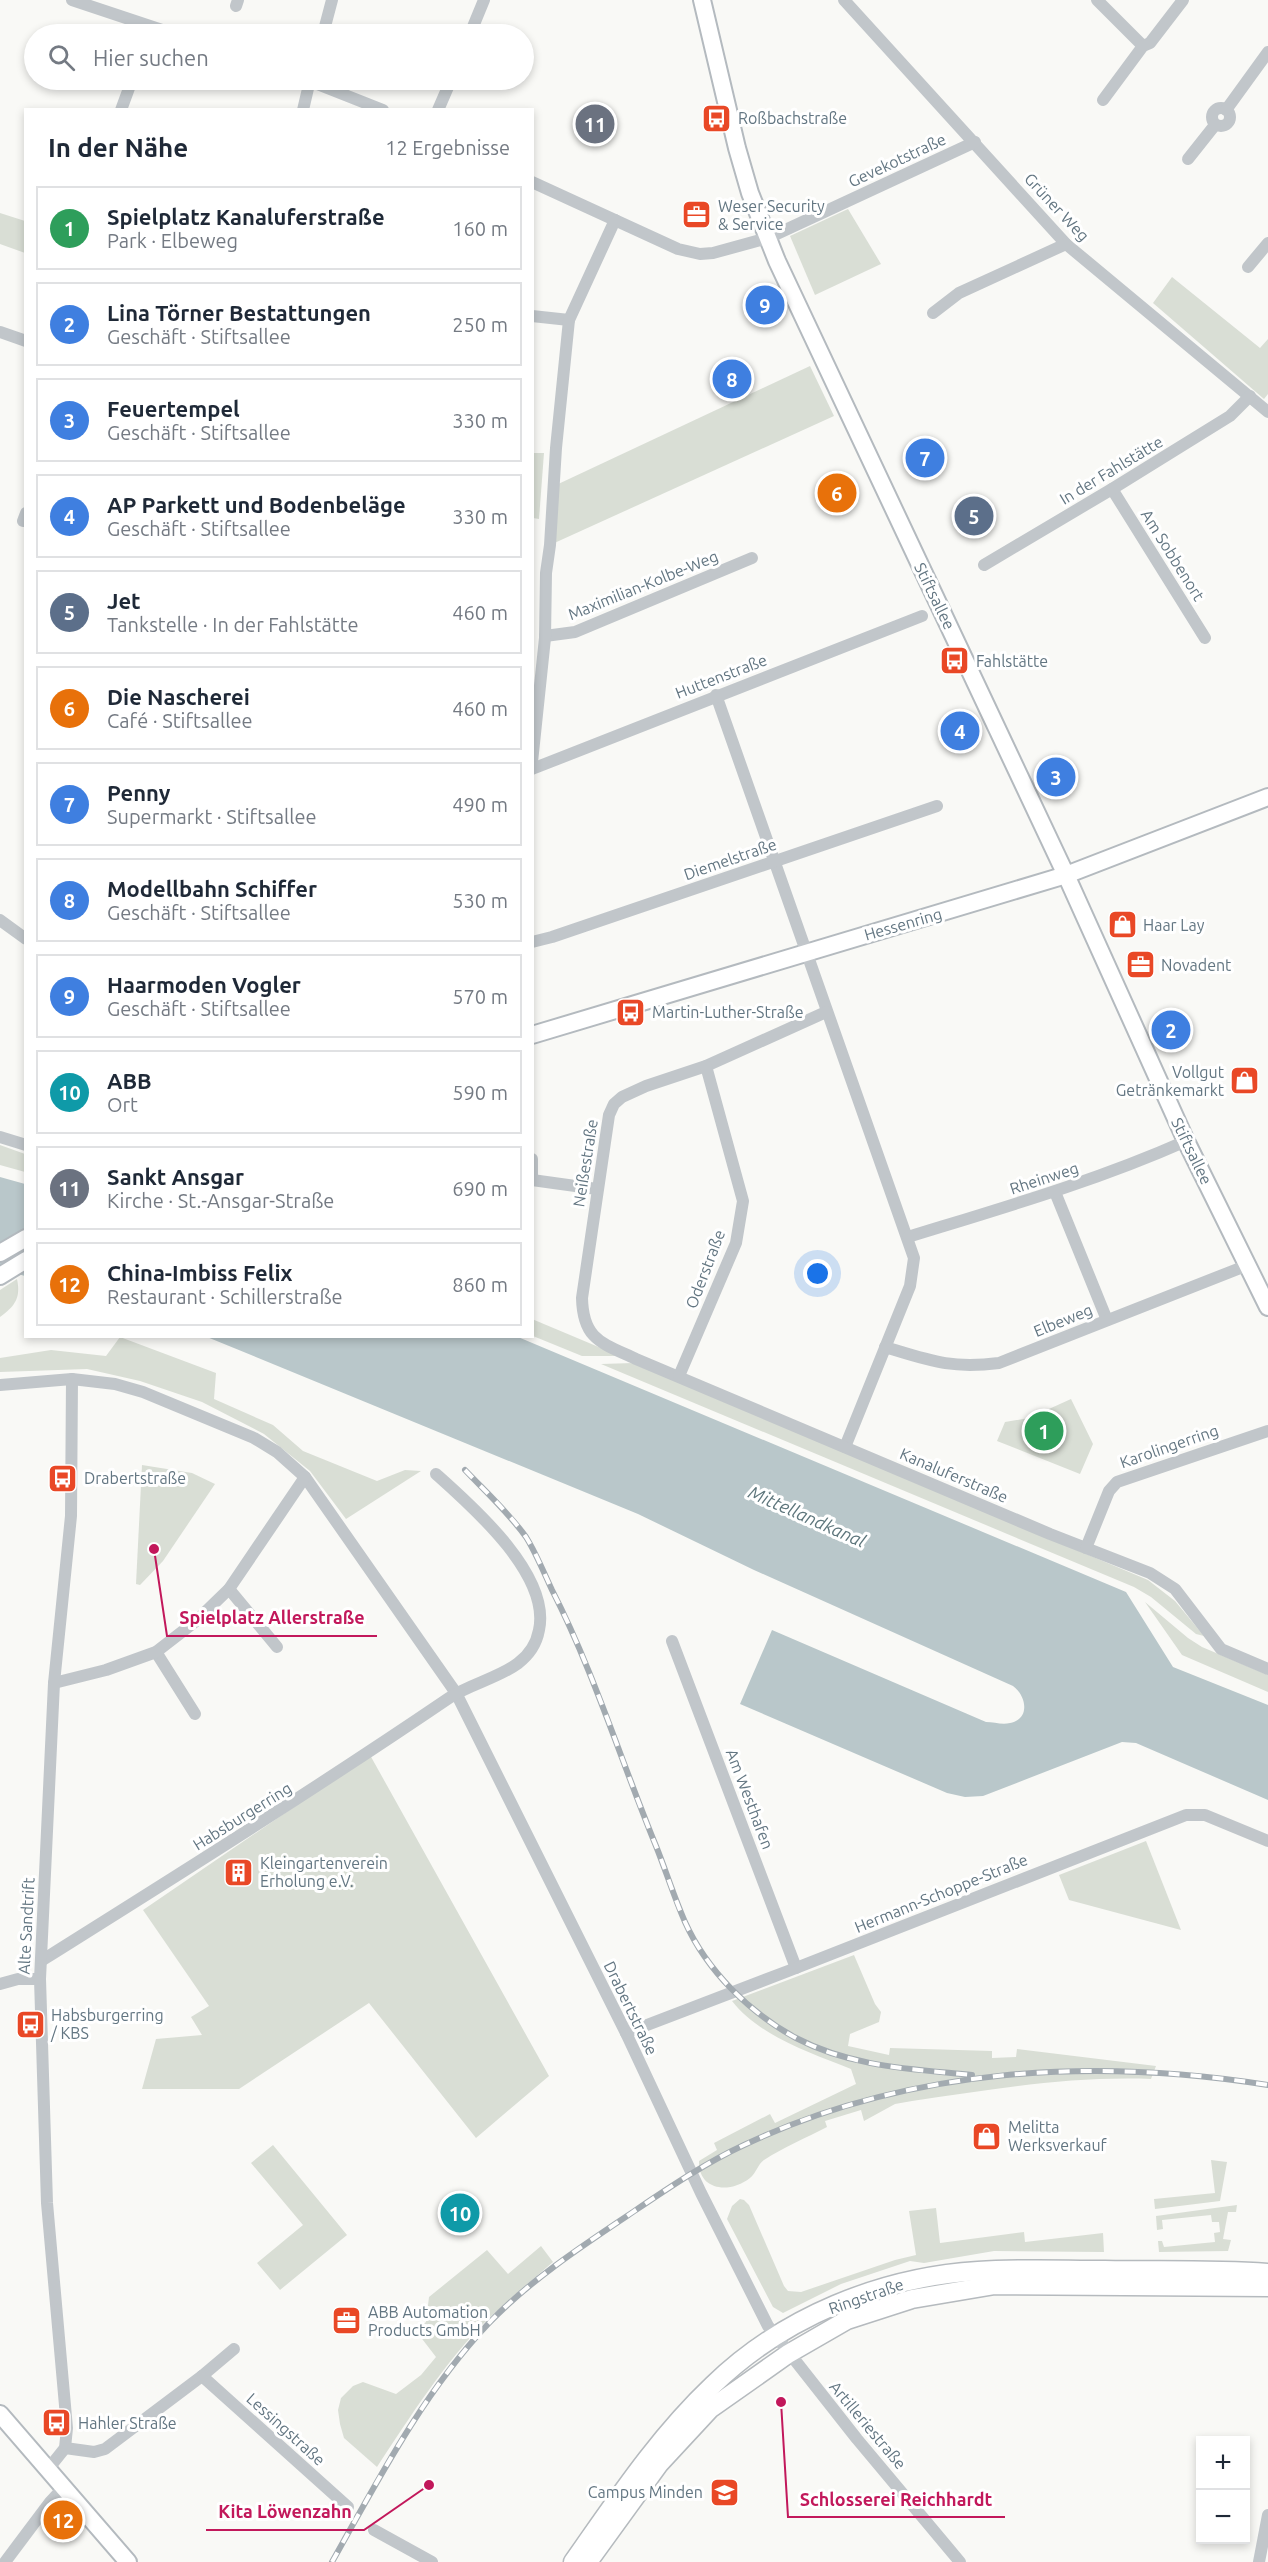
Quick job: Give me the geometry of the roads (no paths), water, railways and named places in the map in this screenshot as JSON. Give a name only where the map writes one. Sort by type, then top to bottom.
[{"type":"main road","name":"Stiftsallee","points":[[702,0],[737,148],[750,193],[768,238],[801,314],[1066,875],[1186,1141],[1268,1307]]},
{"type":"main road","name":"Hessenring","points":[[534,1034],[1066,875],[1268,797]]},
{"type":"main road","points":[[0,1253],[24,1239]]},
{"type":"main road","points":[[0,1276],[24,1261]]},
{"type":"main road","name":"Ringstraße","points":[[573,2562],[626,2487],[685,2413],[732,2368],[775,2337],[813,2315],[867,2293],[905,2282],[961,2272],[1018,2270],[1268,2273]]},
{"type":"main road","name":"Ringstraße","points":[[588,2562],[642,2487],[694,2423],[722,2399],[788,2354],[832,2327],[868,2312],[912,2299],[975,2288],[1036,2283],[1268,2287]]},
{"type":"main road","points":[[0,2414],[128,2562]]},
{"type":"street","points":[[72,0],[96,4],[136,24]]},
{"type":"street","points":[[326,24],[332,0]]},
{"type":"street","points":[[474,24],[484,0]]},
{"type":"street","name":"Grüner Weg","points":[[844,0],[1066,244],[1268,412]]},
{"type":"street","points":[[1097,0],[1143,46]]},
{"type":"street","points":[[1103,100],[1143,46],[1150,43],[1183,0]]},
{"type":"street","points":[[1188,159],[1215,125],[1220,127],[1229,123],[1230,116],[1226,110],[1268,52]]},
{"type":"street","points":[[122,108],[128,90]]},
{"type":"street","points":[[303,108],[307,90]]},
{"type":"street","points":[[334,90],[378,108]]},
{"type":"street","points":[[439,108],[447,90]]},
{"type":"street","name":"Gevekotstraße","points":[[534,183],[678,249],[700,254],[713,253],[768,238],[975,142]]},
{"type":"street","points":[[534,743],[545,636],[546,573],[556,448],[569,320],[615,220]]},
{"type":"street","points":[[1248,267],[1268,243]]},
{"type":"street","points":[[933,313],[959,293],[1066,244]]},
{"type":"street","points":[[534,316],[569,320]]},
{"type":"street","points":[[0,332],[24,340]]},
{"type":"street","name":"In der Fahlstätte","points":[[984,565],[1230,416],[1250,396]]},
{"type":"street","name":"Am Sobbenort","points":[[1112,489],[1205,638]]},
{"type":"street","name":"Maximilian-Kolbe-Weg","points":[[545,636],[575,632],[753,558]]},
{"type":"street","name":"Huttenstraße","points":[[534,767],[922,616]]},
{"type":"street","points":[[716,695],[914,1258],[910,1286],[845,1447]]},
{"type":"street","name":"Diemelstraße","points":[[534,942],[937,806]]},
{"type":"street","points":[[0,920],[24,938]]},
{"type":"street","name":"Neißestraße","points":[[603,1343],[590,1332],[583,1319],[582,1298],[609,1115],[614,1104],[622,1097],[646,1086],[706,1066],[826,1012]]},
{"type":"street","name":"Oderstraße","points":[[679,1376],[736,1243],[742,1201],[706,1066]]},
{"type":"street","points":[[0,1137],[24,1144]]},
{"type":"street","name":"Rheinweg","points":[[908,1237],[1122,1169],[1186,1141]]},
{"type":"street","points":[[534,1179],[597,1189]]},
{"type":"street","points":[[1055,1192],[1107,1320]]},
{"type":"street","name":"Elbeweg","points":[[885,1347],[941,1365],[970,1366],[999,1363],[1248,1265]]},
{"type":"street","name":"Kanaluferstraße","points":[[603,1343],[845,1447],[1150,1573],[1175,1589],[1221,1649],[1268,1669]]},
{"type":"street","name":"Drabertstraße","points":[[0,1385],[72,1379],[116,1384],[143,1392],[254,1438],[277,1452],[305,1477],[456,1693],[626,2032],[701,2193],[761,2314],[775,2337]]},
{"type":"street","name":"Alte Sandtrift","points":[[65,2448],[67,2428],[47,2203],[40,1979],[54,1683],[70,1516],[72,1379]]},
{"type":"street","name":"Drabertstraße","points":[[0,1393],[35,1383]]},
{"type":"street","name":"Karolingerring","points":[[1086,1548],[1109,1491],[1117,1482],[1268,1431]]},
{"type":"street","points":[[436,1474],[476,1509],[510,1548],[536,1591],[541,1613],[540,1629],[535,1646],[523,1660],[499,1674],[456,1693]]},
{"type":"street","points":[[54,1683],[106,1670],[156,1652],[196,1621],[229,1589],[305,1477]]},
{"type":"street","points":[[229,1589],[277,1647]]},
{"type":"street","name":"Am Westhafen","points":[[672,1641],[796,1968]]},
{"type":"street","points":[[156,1652],[195,1714]]},
{"type":"street","name":"Habsburgerring","points":[[41,1961],[315,1788],[456,1693]]},
{"type":"street","name":"Hermann-Schoppe-Straße","points":[[626,2032],[1186,1815],[1205,1815],[1268,1841]]},
{"type":"street","points":[[1,1979],[40,1979]]},
{"type":"street","name":"Artilleriestraße","points":[[775,2337],[960,2562]]},
{"type":"street","points":[[49,2468],[65,2448],[87,2452],[105,2449],[234,2349]]},
{"type":"street","name":"Lessingstraße","points":[[202,2376],[348,2507]]},
{"type":"street","points":[[5,2562],[64,2487]]},
{"type":"street","points":[[1259,2562],[1268,2515]]},
{"type":"street","points":[[374,2530],[432,2562]]},
{"type":"water","points":[[0,1177],[24,1184],[24,1276],[0,1269]]},
{"type":"water","name":"Mittellandkanal","points":[[209,1338],[520,1338],[1126,1592],[1173,1667],[1268,1705],[1268,1800],[1136,1743],[1122,1742],[983,1796],[965,1797],[947,1793],[740,1704],[772,1630],[986,1722],[1010,1723],[1017,1721],[1024,1712],[1021,1695],[1013,1686],[754,1570],[638,1514]]},
{"type":"railway","points":[[465,1470],[512,1520],[526,1537],[537,1556],[594,1685],[685,1922],[694,1940],[718,1974],[762,2016],[796,2038],[817,2048],[882,2065],[972,2075]]},
{"type":"railway","points":[[332,2562],[384,2469],[422,2408],[488,2324],[520,2294],[572,2253],[669,2188],[729,2152],[806,2119],[870,2099],[935,2085],[1001,2076],[1068,2071],[1135,2072],[1202,2076],[1268,2085]]},
{"type":"place","name":"Roßbachstraße","points":[[717,118]]},
{"type":"place","name":"Sankt Ansgar","points":[[595,124]]},
{"type":"place","name":"Weser Security & Service","points":[[697,215]]},
{"type":"place","name":"Haarmoden Vogler","points":[[765,305]]},
{"type":"place","name":"Modellbahn Schiffer","points":[[732,379]]},
{"type":"place","name":"Penny","points":[[925,458]]},
{"type":"place","name":"Die Nascherei","points":[[837,493]]},
{"type":"place","name":"Jet","points":[[974,516]]},
{"type":"place","name":"Fahlstätte","points":[[955,661]]},
{"type":"place","name":"AP Parkett und Bodenbeläge","points":[[960,731]]},
{"type":"place","name":"Feuertempel","points":[[1056,777]]},
{"type":"place","name":"Haar Lay","points":[[1122,925]]},
{"type":"place","name":"Novadent","points":[[1140,965]]},
{"type":"place","name":"Martin-Luther-Straße","points":[[631,1012]]},
{"type":"place","name":"Lina Törner Bestattungen","points":[[1171,1030]]},
{"type":"place","name":"Vollgut Getränkemarkt","points":[[1245,1081]]},
{"type":"place","name":"Spielplatz Kanaluferstraße","points":[[1044,1431]]},
{"type":"place","name":"Drabertstraße","points":[[63,1478]]},
{"type":"place","name":"Spielplatz Allerstraße","points":[[154,1549]]},
{"type":"place","name":"Kleingartenverein Erholung e.V.","points":[[239,1872]]},
{"type":"place","name":"Habsburgerring / KBS","points":[[30,2024]]},
{"type":"place","name":"Melitta Werksverkauf","points":[[987,2136]]},
{"type":"place","name":"ABB","points":[[460,2213]]},
{"type":"place","name":"ABB Automation Products GmbH","points":[[347,2321]]},
{"type":"place","name":"Schlosserei Reichhardt","points":[[781,2402]]},
{"type":"place","name":"Hahler Straße","points":[[57,2423]]},
{"type":"place","name":"Kita Löwenzahn","points":[[429,2485]]},
{"type":"place","name":"Campus Minden","points":[[724,2492]]},
{"type":"place","name":"China-Imbiss Felix","points":[[63,2520]]}]
